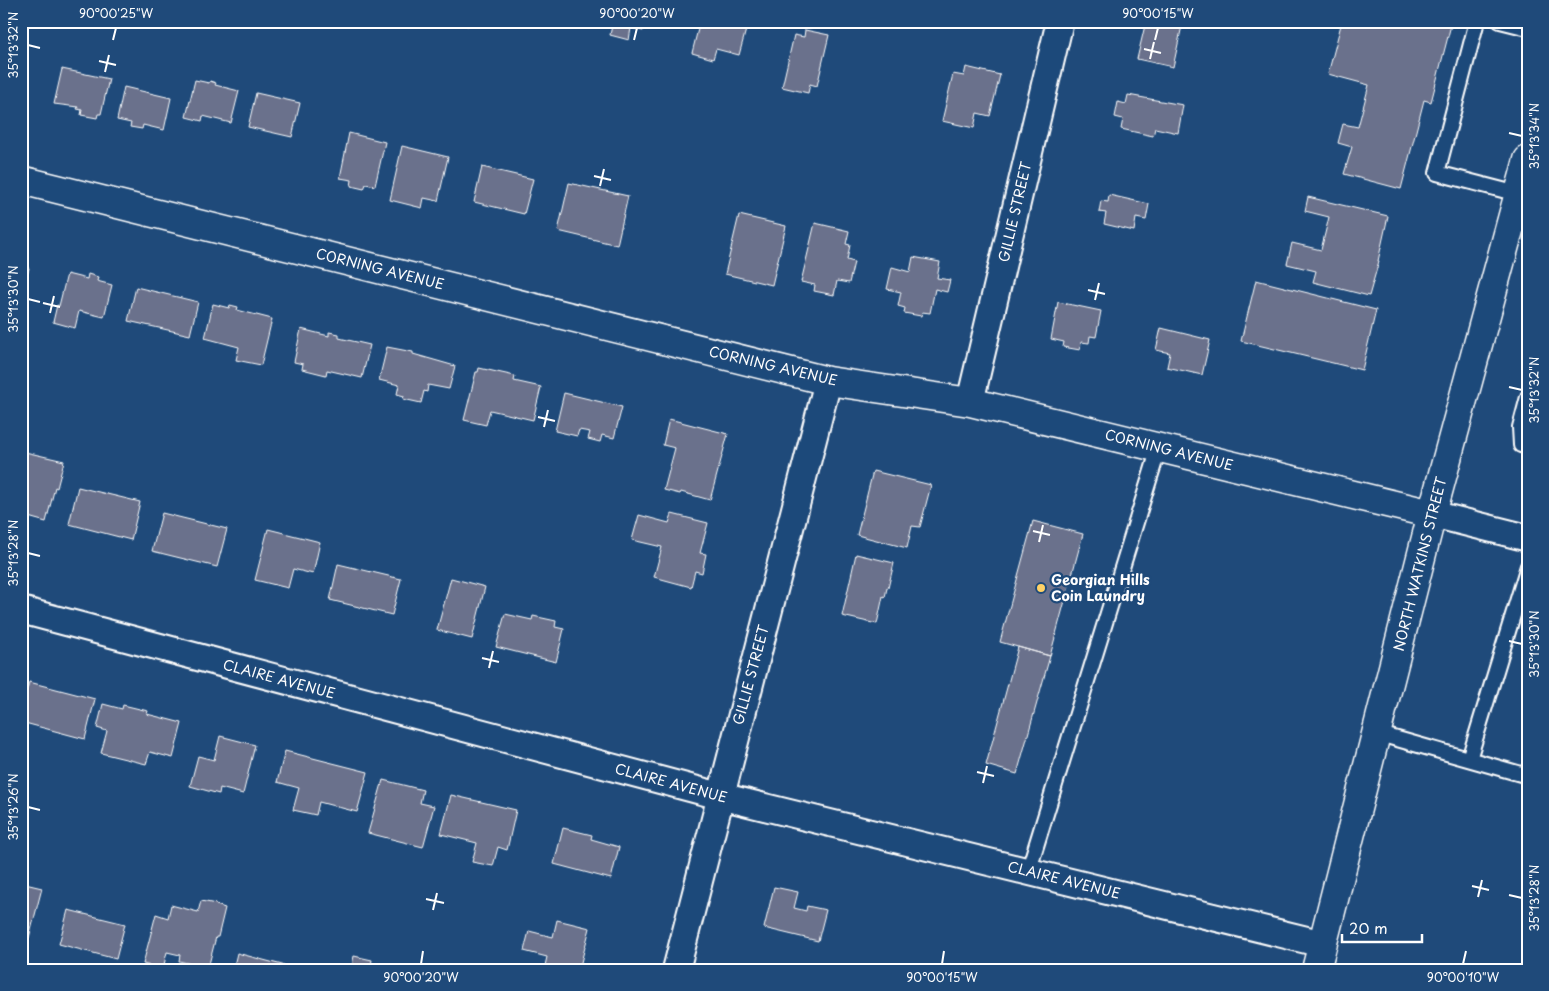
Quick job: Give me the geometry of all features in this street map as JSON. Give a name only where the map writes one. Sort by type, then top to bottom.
[{"type":"street","name":"GILLIE STREET","points":[[970,402],[1060,21]]},
{"type":"street","name":"NORTH WATKINS STREET","points":[[1316,970],[1432,514],[1520,209],[1528,160]]},
{"type":"street","name":"CORNING AVENUE","points":[[21,180],[828,381],[970,402],[1528,538]]},
{"type":"street","name":"GILLIE STREET","points":[[676,970],[828,381]]},
{"type":"street","name":"CLAIRE AVENUE","points":[[21,610],[720,796],[1323,944]]},
{"type":"lane","points":[[1477,21],[1437,173],[1520,209]]},
{"type":"lane","points":[[1500,21],[1528,28]]},
{"type":"lane","points":[[1528,397],[1520,427],[1521,445],[1528,447]]},
{"type":"lane","points":[[1028,872],[1159,448]]},
{"type":"lane","points":[[1468,759],[1528,566]]},
{"type":"lane","points":[[1376,733],[1528,776]]},
{"type":"building","points":[[449,21],[469,21],[468,26]]},
{"type":"building","points":[[613,21],[645,21],[643,31],[631,28],[629,40],[610,35]]},
{"type":"building","points":[[700,21],[729,21],[747,26],[739,55],[716,49],[713,59],[692,53]]},
{"type":"building","points":[[1146,21],[1183,21],[1173,67],[1137,59]]},
{"type":"building","points":[[1342,21],[1452,21],[1431,102],[1424,100],[1401,189],[1344,174],[1352,147],[1338,143],[1343,124],[1358,127],[1369,85],[1328,74]]},
{"type":"building","points":[[805,30],[829,35],[817,86],[810,84],[808,93],[782,87],[794,35],[804,37]]},
{"type":"building","points":[[966,67],[1000,75],[990,116],[977,113],[974,128],[942,121],[953,74],[964,76]]},
{"type":"building","points":[[62,69],[109,79],[101,114],[98,114],[97,118],[81,115],[82,110],[77,109],[78,107],[54,104]]},
{"type":"building","points":[[195,80],[209,83],[210,81],[216,83],[215,85],[239,91],[231,123],[203,116],[202,121],[186,117]]},
{"type":"building","points":[[124,87],[171,98],[164,130],[143,125],[142,129],[130,127],[131,123],[117,120]]},
{"type":"building","points":[[256,93],[300,103],[292,137],[248,127]]},
{"type":"building","points":[[1128,95],[1183,105],[1178,133],[1155,128],[1153,136],[1121,129],[1123,119],[1115,117],[1118,102],[1126,104]]},
{"type":"building","points":[[349,133],[385,142],[375,186],[366,184],[364,189],[351,186],[352,180],[340,178]]},
{"type":"building","points":[[402,146],[448,157],[438,201],[424,198],[422,208],[390,200]]},
{"type":"building","points":[[482,167],[533,179],[524,214],[474,202]]},
{"type":"building","points":[[569,183],[628,196],[617,245],[558,231]]},
{"type":"building","points":[[1109,195],[1149,204],[1146,220],[1136,218],[1134,231],[1104,224],[1106,213],[1099,212],[1101,201],[1108,202]]},
{"type":"building","points":[[1308,197],[1388,216],[1379,261],[1369,296],[1313,282],[1316,271],[1287,264],[1292,243],[1321,250],[1329,217],[1305,211]]},
{"type":"building","points":[[739,215],[786,226],[772,285],[725,274]]},
{"type":"building","points":[[815,223],[849,231],[846,244],[850,245],[847,260],[854,262],[849,283],[837,281],[834,295],[814,291],[815,285],[801,282]]},
{"type":"building","points":[[913,257],[940,262],[937,278],[950,280],[947,292],[935,289],[930,313],[922,312],[921,316],[904,313],[905,308],[898,306],[901,292],[887,289],[892,267],[910,272]]},
{"type":"building","points":[[21,266],[29,268],[21,298]]},
{"type":"building","points":[[67,274],[87,279],[88,274],[98,277],[97,281],[112,285],[104,317],[79,311],[75,328],[53,322]]},
{"type":"building","points":[[1256,280],[1376,310],[1362,370],[1241,341]]},
{"type":"building","points":[[136,287],[198,302],[190,335],[128,321]]},
{"type":"building","points":[[1058,302],[1101,311],[1096,337],[1090,336],[1089,343],[1081,342],[1080,350],[1063,347],[1064,342],[1051,339]]},
{"type":"building","points":[[213,304],[229,308],[230,305],[238,307],[237,310],[272,319],[261,365],[236,360],[239,347],[205,338]]},
{"type":"building","points":[[1161,328],[1210,340],[1202,375],[1167,367],[1170,353],[1156,350]]},
{"type":"building","points":[[301,329],[329,336],[329,332],[339,334],[339,338],[370,345],[362,378],[327,370],[326,375],[302,369],[303,364],[294,362]]},
{"type":"building","points":[[387,347],[413,352],[413,354],[455,366],[449,389],[428,385],[427,392],[424,391],[421,403],[403,399],[404,396],[397,394],[399,385],[379,380]]},
{"type":"building","points":[[479,368],[515,376],[514,381],[541,387],[533,420],[490,410],[486,425],[464,420],[476,372],[478,372]]},
{"type":"building","points":[[564,393],[622,407],[614,438],[602,435],[600,442],[588,439],[590,432],[579,430],[577,436],[555,431]]},
{"type":"building","points":[[669,419],[728,434],[710,500],[681,492],[680,494],[664,490],[675,448],[663,445]]},
{"type":"building","points":[[25,452],[64,461],[46,522],[21,515],[21,453]]},
{"type":"building","points":[[873,471],[931,485],[920,527],[912,526],[907,548],[857,535]]},
{"type":"building","points":[[78,487],[140,502],[131,540],[69,524]]},
{"type":"building","points":[[162,513],[227,529],[217,567],[152,551]]},
{"type":"building","points":[[672,514],[708,523],[700,553],[706,554],[702,573],[695,571],[691,587],[654,577],[662,547],[632,540],[639,515],[669,523]]},
{"type":"building","name":"Georgian Hills Coin Laundry","points":[[1033,521],[1083,534],[1050,656],[1000,642]]},
{"type":"building","points":[[268,529],[320,542],[313,574],[293,569],[288,588],[255,580]]},
{"type":"building","points":[[856,554],[894,563],[885,597],[883,596],[877,624],[842,616]]},
{"type":"building","points":[[338,564],[401,579],[392,615],[330,600]]},
{"type":"building","points":[[451,578],[485,587],[472,639],[437,630]]},
{"type":"building","points":[[505,614],[532,620],[533,616],[556,621],[555,627],[564,629],[556,662],[496,647]]},
{"type":"building","points":[[1018,647],[1050,656],[1017,774],[986,765]]},
{"type":"building","points":[[29,682],[95,699],[85,739],[21,722],[21,710]]},
{"type":"building","points":[[103,704],[122,709],[123,705],[148,711],[147,714],[182,723],[173,758],[150,752],[146,764],[101,753],[107,731],[97,728]]},
{"type":"building","points":[[220,736],[255,745],[243,794],[220,788],[219,794],[190,786],[198,756],[214,760]]},
{"type":"building","points":[[285,751],[368,772],[357,812],[319,802],[316,815],[293,810],[299,788],[277,782]]},
{"type":"building","points":[[383,780],[423,790],[420,803],[434,806],[423,847],[368,833]]},
{"type":"building","points":[[451,795],[516,810],[507,850],[498,847],[493,866],[472,862],[477,843],[441,834]]},
{"type":"building","points":[[563,828],[592,835],[591,839],[619,847],[611,879],[554,864]]},
{"type":"building","points":[[21,883],[42,888],[29,938],[21,936]]},
{"type":"building","points":[[774,887],[798,892],[794,908],[806,911],[807,906],[826,910],[818,941],[764,928]]},
{"type":"building","points":[[201,901],[225,908],[208,968],[179,961],[180,955],[167,952],[163,969],[143,964],[156,914],[168,918],[171,905],[198,912]]},
{"type":"building","points":[[68,910],[125,924],[116,959],[59,944]]},
{"type":"building","points":[[557,920],[590,928],[579,970],[544,970],[547,957],[524,951],[529,931],[553,937]]},
{"type":"building","points":[[237,953],[301,970],[233,970]]},
{"type":"building","points":[[354,956],[372,960],[370,970],[351,970]]},
{"type":"place","name":"Georgian Hills Coin Laundry","points":[[1041,588]]}]
